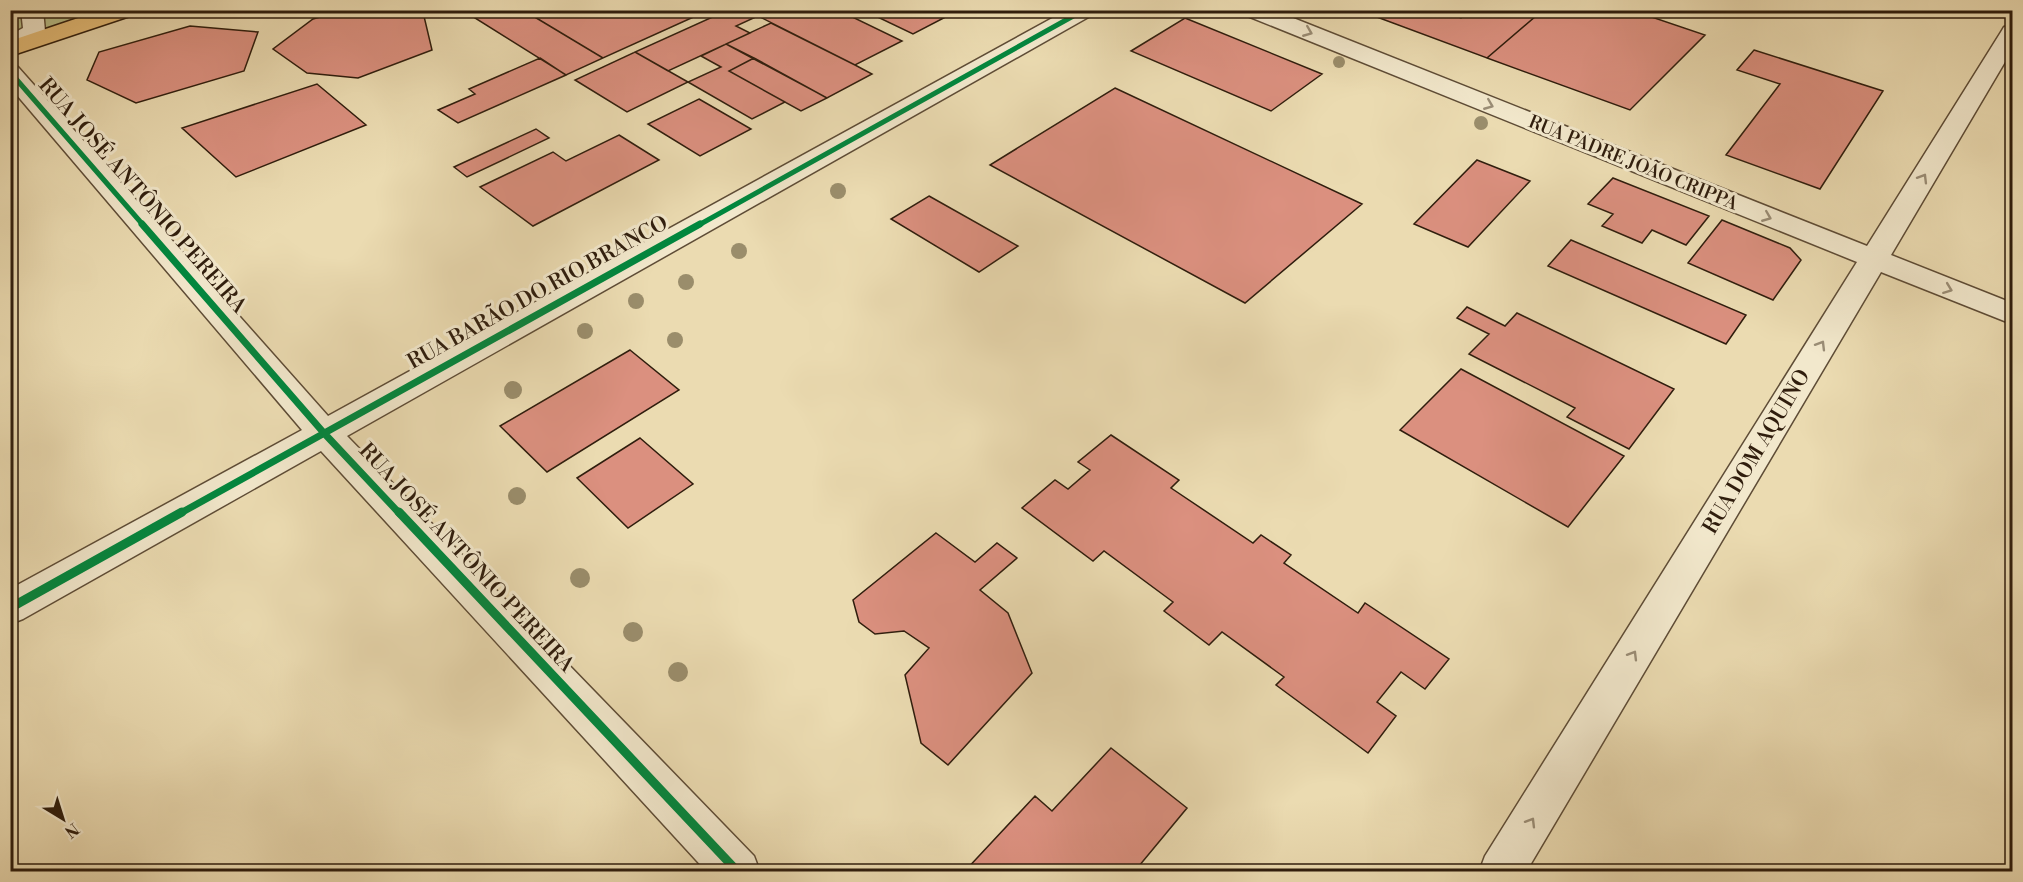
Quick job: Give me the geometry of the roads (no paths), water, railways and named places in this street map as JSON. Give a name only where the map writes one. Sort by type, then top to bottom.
[{"type":"main road","points":[[10,47],[124,10]]},
{"type":"street","points":[[10,47],[34,31],[32,10]]},
{"type":"street","name":"RUA BARÃO DO RIO BRANCO","points":[[10,608],[1084,10]]},
{"type":"street","name":"RUA PADRE JOÃO CRIPPA","points":[[1253,10],[1873,260],[2013,314]]},
{"type":"street","name":"RUA DOM AQUINO","points":[[1501,872],[2013,32]]},
{"type":"street","name":"RUA JOSÉ ANTÔNIO PEREIRA","points":[[10,72],[323,432],[738,872]]}]
